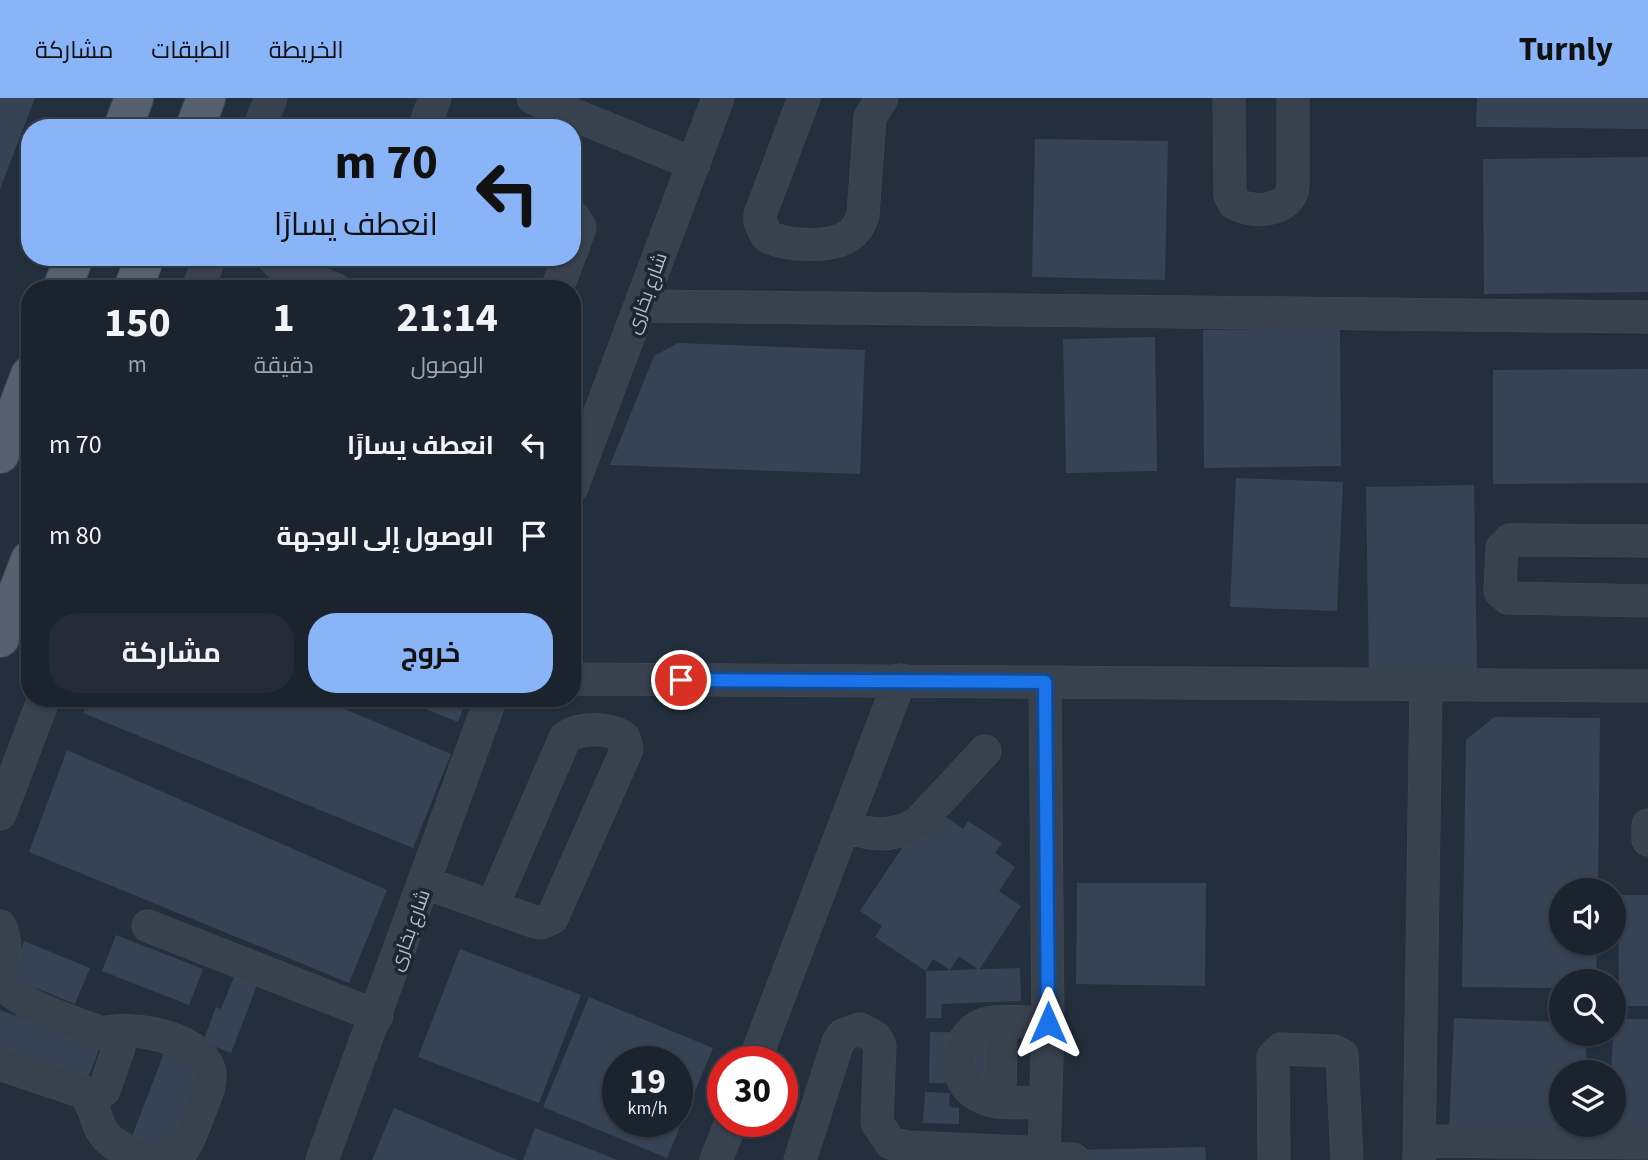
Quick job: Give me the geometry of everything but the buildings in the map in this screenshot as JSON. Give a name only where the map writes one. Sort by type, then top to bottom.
[{"type":"main road","points":[[126,119],[134,98]]},
{"type":"main road","points":[[198,119],[206,98]]},
{"type":"main road","points":[[0,454],[21,399]]},
{"type":"main road","points":[[0,638],[21,583]]},
{"type":"street","points":[[263,119],[271,98]]},
{"type":"street","points":[[427,119],[435,98]]},
{"type":"street","points":[[533,98],[694,164]]},
{"type":"street","points":[[804,98],[760,215],[760,222],[767,236],[781,241],[839,241],[859,227],[863,215],[870,117],[882,98]]},
{"type":"street","points":[[1229,98],[1230,195],[1234,203],[1245,207],[1280,206],[1293,193],[1293,98]]},
{"type":"street","name":"شارع بخارى","points":[[581,464],[694,164],[709,101]]},
{"type":"street","points":[[280,266],[311,280]]},
{"type":"street","points":[[642,306],[1648,317]]},
{"type":"street","points":[[1648,541],[1510,540],[1502,548],[1500,591],[1508,598],[1648,601]]},
{"type":"street","points":[[581,679],[1648,686]]},
{"type":"street","points":[[760,1046],[900,680]]},
{"type":"street","points":[[800,1160],[838,1042],[843,1035],[860,1029],[875,1037],[880,1045],[877,1123],[880,1131],[891,1143],[906,1153],[1051,1158],[1045,1102],[1048,1023],[1045,682]]},
{"type":"street","points":[[1426,684],[1420,1151],[1648,1143]]},
{"type":"street","points":[[0,814],[41,707]]},
{"type":"street","name":"شارع بخارى","points":[[322,1160],[426,883],[488,707]]},
{"type":"street","points":[[426,883],[492,907],[541,923],[552,918],[627,749],[624,738],[614,733],[585,730],[565,738],[492,907]]},
{"type":"street","points":[[845,825],[873,835],[896,833],[918,824],[985,751]]},
{"type":"street","points":[[1648,825],[1648,840]]},
{"type":"street","points":[[148,926],[377,1016]]},
{"type":"street","points":[[0,1064],[85,1095],[95,1096],[104,1090],[119,1053],[117,1042],[104,1033],[12,995],[1,975],[2,938]]},
{"type":"street","points":[[1045,1102],[989,1101],[971,1091],[961,1076],[958,1057],[970,1033],[979,1026],[1001,1022],[1048,1023]]},
{"type":"street","points":[[1000,1101],[1001,1022]]},
{"type":"street","points":[[104,1033],[128,1028],[144,1030],[188,1048],[205,1060],[210,1071],[206,1093],[189,1141],[183,1151],[170,1160]]},
{"type":"street","points":[[1274,1160],[1273,1057],[1281,1049],[1334,1051],[1342,1055],[1347,1160]]},
{"type":"street","points":[[85,1095],[93,1104],[101,1129],[108,1139],[152,1160]]},
{"type":"street","points":[[716,1160],[725,1137]]},
{"type":"route","points":[[681,680],[1045,682],[1048,1023]]}]
